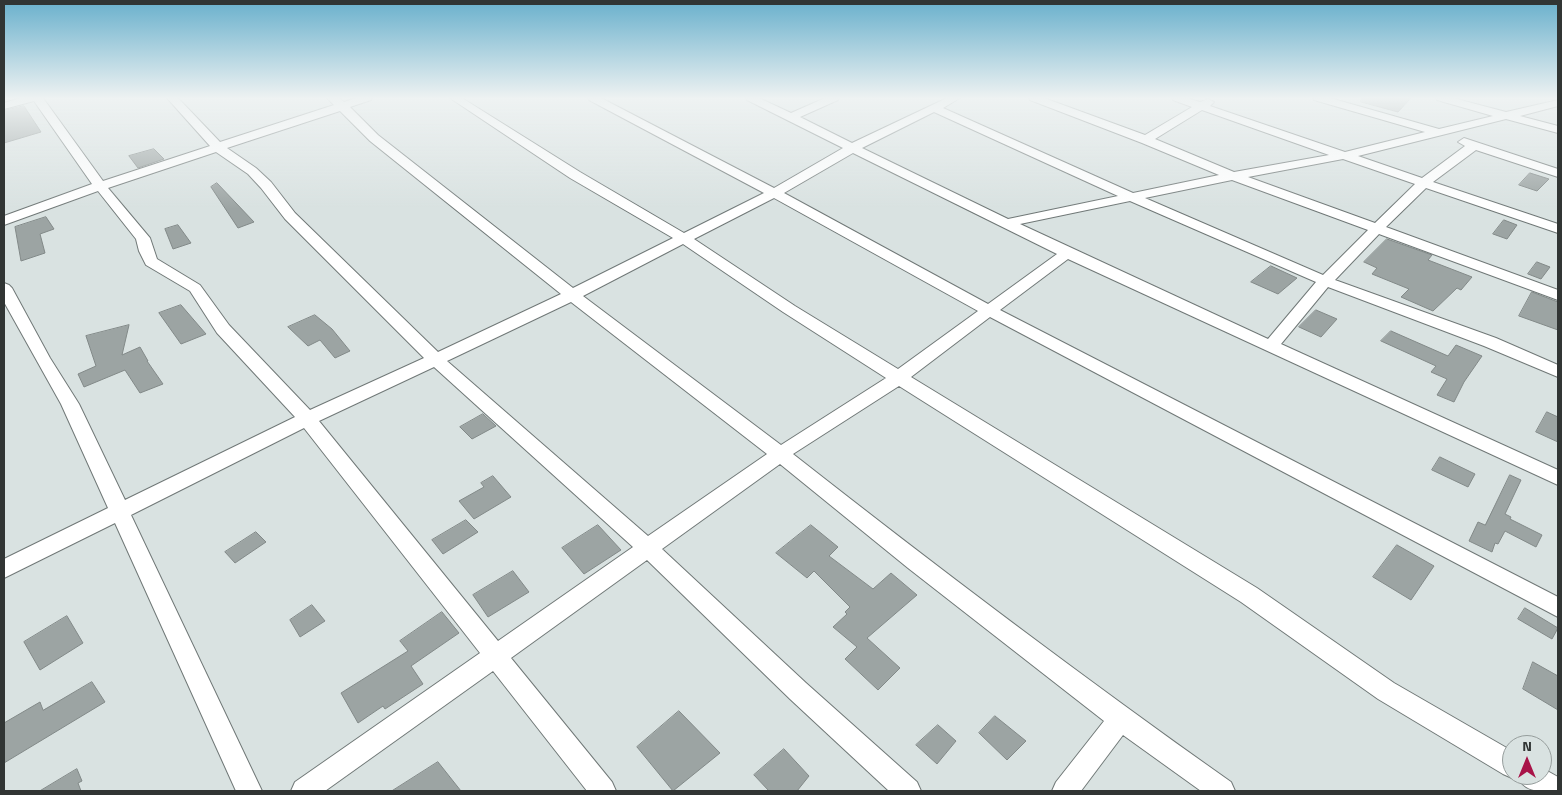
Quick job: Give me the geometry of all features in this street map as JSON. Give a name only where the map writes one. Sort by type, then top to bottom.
[{"type":"street","points":[[64,135],[100,186],[143,238],[151,262],[195,288],[223,328],[307,419],[603,791]]},
{"type":"street","points":[[207,135],[219,148],[252,171],[266,185],[290,216],[436,360],[648,548],[798,691],[908,791]]},
{"type":"street","points":[[4,221],[100,186],[219,148],[252,135]]},
{"type":"street","points":[[371,135],[572,294],[780,454],[915,562],[1121,719],[1222,791]]},
{"type":"street","points":[[513,135],[575,175],[683,238],[789,309],[898,378],[1249,595],[1386,691],[1502,759]]},
{"type":"street","points":[[663,135],[774,193],[990,311],[1558,608]]},
{"type":"street","points":[[827,135],[1067,253],[1558,478]]},
{"type":"street","points":[[4,569],[307,419],[436,360],[572,294],[774,193],[852,148],[878,135]]},
{"type":"street","points":[[992,135],[1325,281],[1490,342],[1558,371]]},
{"type":"street","points":[[1133,135],[1233,176],[1558,295]]},
{"type":"street","points":[[1146,140],[1154,135]]},
{"type":"street","points":[[1288,135],[1558,229]]},
{"type":"street","points":[[1007,223],[1130,196],[1347,155],[1435,135]]},
{"type":"street","points":[[1443,135],[1558,173]]},
{"type":"street","points":[[1271,346],[1325,281],[1424,182],[1474,146]]},
{"type":"street","points":[[304,791],[780,454],[898,378],[1067,253]]},
{"type":"street","points":[[4,288],[42,358],[70,404],[249,791]]},
{"type":"street","points":[[1065,791],[1121,719]]},
{"type":"building","points":[[4,135],[31,135],[4,143]]},
{"type":"building","points":[[154,149],[164,159],[138,168],[129,156]]},
{"type":"building","points":[[1530,173],[1549,179],[1537,191],[1519,185]]},
{"type":"building","points":[[217,183],[254,222],[238,228],[211,187]]},
{"type":"building","points":[[46,217],[54,229],[40,234],[45,253],[21,261],[15,227]]},
{"type":"building","points":[[1504,220],[1517,225],[1507,239],[1493,234]]},
{"type":"building","points":[[178,225],[191,243],[173,249],[165,229]]},
{"type":"building","points":[[1387,239],[1432,255],[1428,260],[1472,277],[1461,290],[1457,288],[1433,311],[1401,297],[1409,289],[1372,274],[1377,268],[1364,262]]},
{"type":"building","points":[[1537,262],[1550,267],[1541,279],[1528,274]]},
{"type":"building","points":[[1271,266],[1297,278],[1278,294],[1251,282]]},
{"type":"building","points":[[1532,292],[1558,302],[1558,330],[1519,316]]},
{"type":"building","points":[[181,305],[206,334],[181,344],[159,313]]},
{"type":"building","points":[[1316,310],[1337,319],[1321,337],[1299,327]]},
{"type":"building","points":[[315,315],[332,329],[350,351],[335,358],[320,340],[308,346],[288,327]]},
{"type":"building","points":[[129,325],[122,355],[140,347],[163,384],[140,393],[125,370],[84,387],[78,374],[96,366],[86,336]]},
{"type":"building","points":[[1391,331],[1448,356],[1456,345],[1482,356],[1464,382],[1454,402],[1437,395],[1447,379],[1431,372],[1436,366],[1381,341]]},
{"type":"building","points":[[1547,412],[1558,417],[1558,442],[1536,432]]},
{"type":"building","points":[[483,414],[496,426],[472,439],[460,427]]},
{"type":"building","points":[[1440,457],[1475,474],[1468,487],[1432,470]]},
{"type":"building","points":[[1510,475],[1521,480],[1505,514],[1511,517],[1510,519],[1542,535],[1536,547],[1505,531],[1498,544],[1495,543],[1492,552],[1469,541],[1478,522],[1485,525]]},
{"type":"building","points":[[493,476],[511,497],[474,519],[459,501],[484,487],[481,483]]},
{"type":"building","points":[[466,520],[478,532],[443,554],[432,540]]},
{"type":"building","points":[[598,525],[621,550],[584,574],[562,548]]},
{"type":"building","points":[[811,525],[838,547],[829,556],[873,589],[891,573],[917,595],[867,638],[900,668],[878,690],[845,659],[857,647],[833,627],[847,614],[845,612],[850,607],[814,571],[807,578],[776,553]]},
{"type":"building","points":[[256,532],[266,542],[235,563],[225,552]]},
{"type":"building","points":[[1397,545],[1434,566],[1411,600],[1373,577]]},
{"type":"building","points":[[513,571],[529,592],[488,617],[473,595]]},
{"type":"building","points":[[312,605],[325,621],[300,637],[290,620]]},
{"type":"building","points":[[1525,608],[1558,628],[1552,639],[1518,619]]},
{"type":"building","points":[[442,612],[459,633],[411,666],[423,684],[385,709],[383,706],[358,723],[341,693],[408,651],[400,641]]},
{"type":"building","points":[[67,616],[83,643],[40,670],[24,642]]},
{"type":"building","points":[[1533,662],[1558,676],[1558,710],[1523,689]]},
{"type":"building","points":[[92,682],[105,702],[4,763],[4,723],[40,702],[43,710]]},
{"type":"building","points":[[679,711],[720,753],[673,791],[637,747]]},
{"type":"building","points":[[995,716],[1026,741],[1007,760],[979,733]]},
{"type":"building","points":[[938,725],[956,741],[937,764],[916,745]]},
{"type":"building","points":[[784,749],[809,776],[797,791],[769,791],[754,775]]},
{"type":"building","points":[[438,762],[461,791],[392,791]]},
{"type":"building","points":[[77,769],[82,781],[78,783],[81,791],[40,791]]}]
